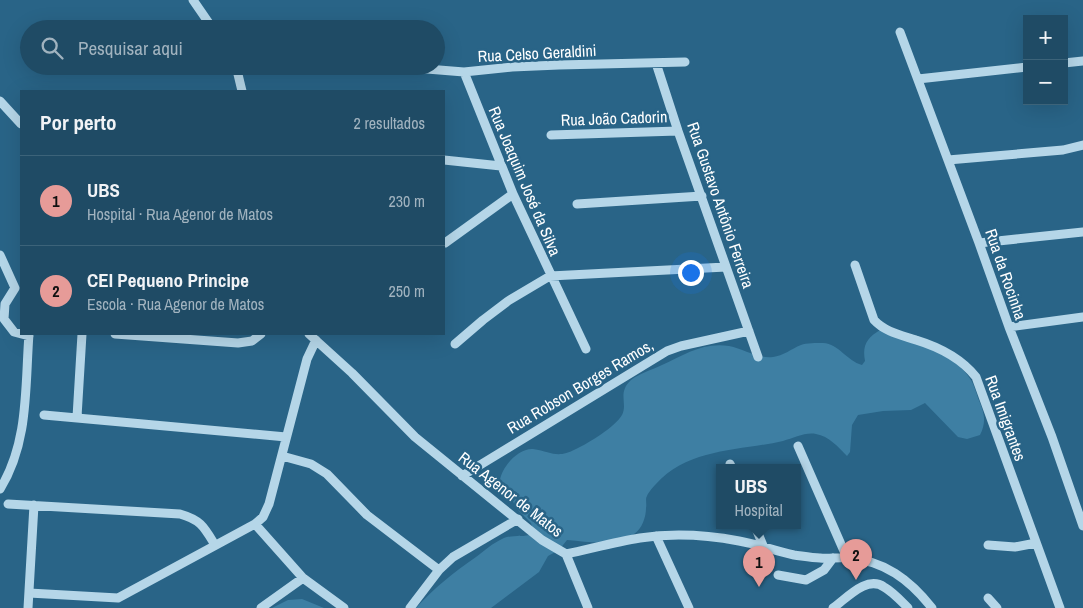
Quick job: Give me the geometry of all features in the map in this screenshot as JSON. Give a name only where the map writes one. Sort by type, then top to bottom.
[{"type":"street","points":[[193,0],[207,20]]},
{"type":"street","name":"Rua da Rocinha","points":[[900,32],[980,243],[1083,526]]},
{"type":"street","points":[[1068,62],[1083,60]]},
{"type":"street","name":"Rua Celso Geraldini","points":[[445,70],[464,72],[530,66],[685,62]]},
{"type":"street","name":"Rua Gustavo Antônio Ferreira","points":[[656,63],[678,131],[758,357]]},
{"type":"street","points":[[918,79],[1023,67]]},
{"type":"street","name":"Rua Joaquim José da Silva","points":[[464,72],[501,166],[550,276],[726,267]]},
{"type":"street","points":[[238,75],[242,90]]},
{"type":"street","points":[[0,101],[20,123]]},
{"type":"street","name":"Rua João Cadorin","points":[[551,135],[678,131]]},
{"type":"street","points":[[948,160],[1063,150],[1083,145]]},
{"type":"street","points":[[445,160],[501,166]]},
{"type":"street","points":[[445,242],[513,194]]},
{"type":"street","points":[[576,204],[702,196]]},
{"type":"street","points":[[980,243],[1083,232]]},
{"type":"street","points":[[0,255],[15,288],[5,304],[4,319],[14,332],[20,333]]},
{"type":"street","name":"Rua Imigrantes","points":[[855,265],[874,320],[879,326],[958,358],[968,366],[976,377],[1058,607]]},
{"type":"street","points":[[455,344],[482,320],[508,301],[550,276],[586,349]]},
{"type":"street","points":[[1009,327],[1083,316]]},
{"type":"street","name":"Rua Robson Borges Ramos,","points":[[462,476],[667,351],[749,331]]},
{"type":"street","points":[[0,489],[15,456],[24,424],[29,335]]},
{"type":"street","points":[[77,417],[82,335]]},
{"type":"street","points":[[127,335],[238,344],[252,341],[260,335]]},
{"type":"street","name":"Rua Agenor de Matos","points":[[309,335],[352,373],[415,437],[542,540],[566,554],[656,536],[705,537],[740,541],[794,555],[869,561],[886,567],[899,575],[920,592],[932,608]]},
{"type":"street","points":[[29,593],[118,598],[255,524],[263,517],[269,504],[307,359],[316,340]]},
{"type":"street","points":[[44,415],[286,436]]},
{"type":"street","points":[[798,446],[847,558]]},
{"type":"street","points":[[282,456],[312,464],[326,474],[366,515],[439,570]]},
{"type":"street","points":[[8,504],[180,514],[195,518],[215,545]]},
{"type":"street","points":[[28,608],[34,505]]},
{"type":"street","points":[[410,608],[439,570],[453,557],[518,520]]},
{"type":"street","points":[[255,524],[304,578],[344,608]]},
{"type":"street","points":[[756,529],[764,548]]},
{"type":"street","points":[[656,536],[690,608]]},
{"type":"street","points":[[988,545],[1015,546],[1036,543]]},
{"type":"street","points":[[566,554],[588,608]]},
{"type":"street","points":[[778,574],[806,580],[824,570],[833,558]]},
{"type":"street","points":[[261,608],[304,578]]},
{"type":"street","points":[[833,608],[865,584],[874,583],[883,586],[908,608]]},
{"type":"street","points":[[988,598],[997,608]]},
{"type":"shaded area","points":[[880,330],[930,348],[954,361],[963,370],[973,384],[983,412],[984,421],[980,435],[967,439],[958,437],[925,403],[911,410],[883,411],[858,415],[852,425],[850,452],[847,456],[829,439],[821,435],[812,434],[699,457],[669,472],[652,488],[646,497],[646,511],[643,522],[634,534],[609,542],[567,540],[559,550],[548,556],[539,572],[491,608],[416,608],[444,581],[495,543],[514,536],[532,534],[531,523],[518,510],[500,480],[507,464],[516,455],[527,450],[533,449],[564,454],[601,434],[619,420],[624,411],[625,389],[631,380],[642,373],[694,350],[720,345],[735,347],[756,355],[773,357],[803,344],[823,343],[834,346],[862,365],[865,361],[864,351],[866,342]]},
{"type":"shaded area","points":[[302,599],[324,608],[272,608],[288,600]]},
{"type":"place","name":"CEI Pequeno Principe","points":[[856,580]]},
{"type":"place","name":"UBS","points":[[759,587]]}]
